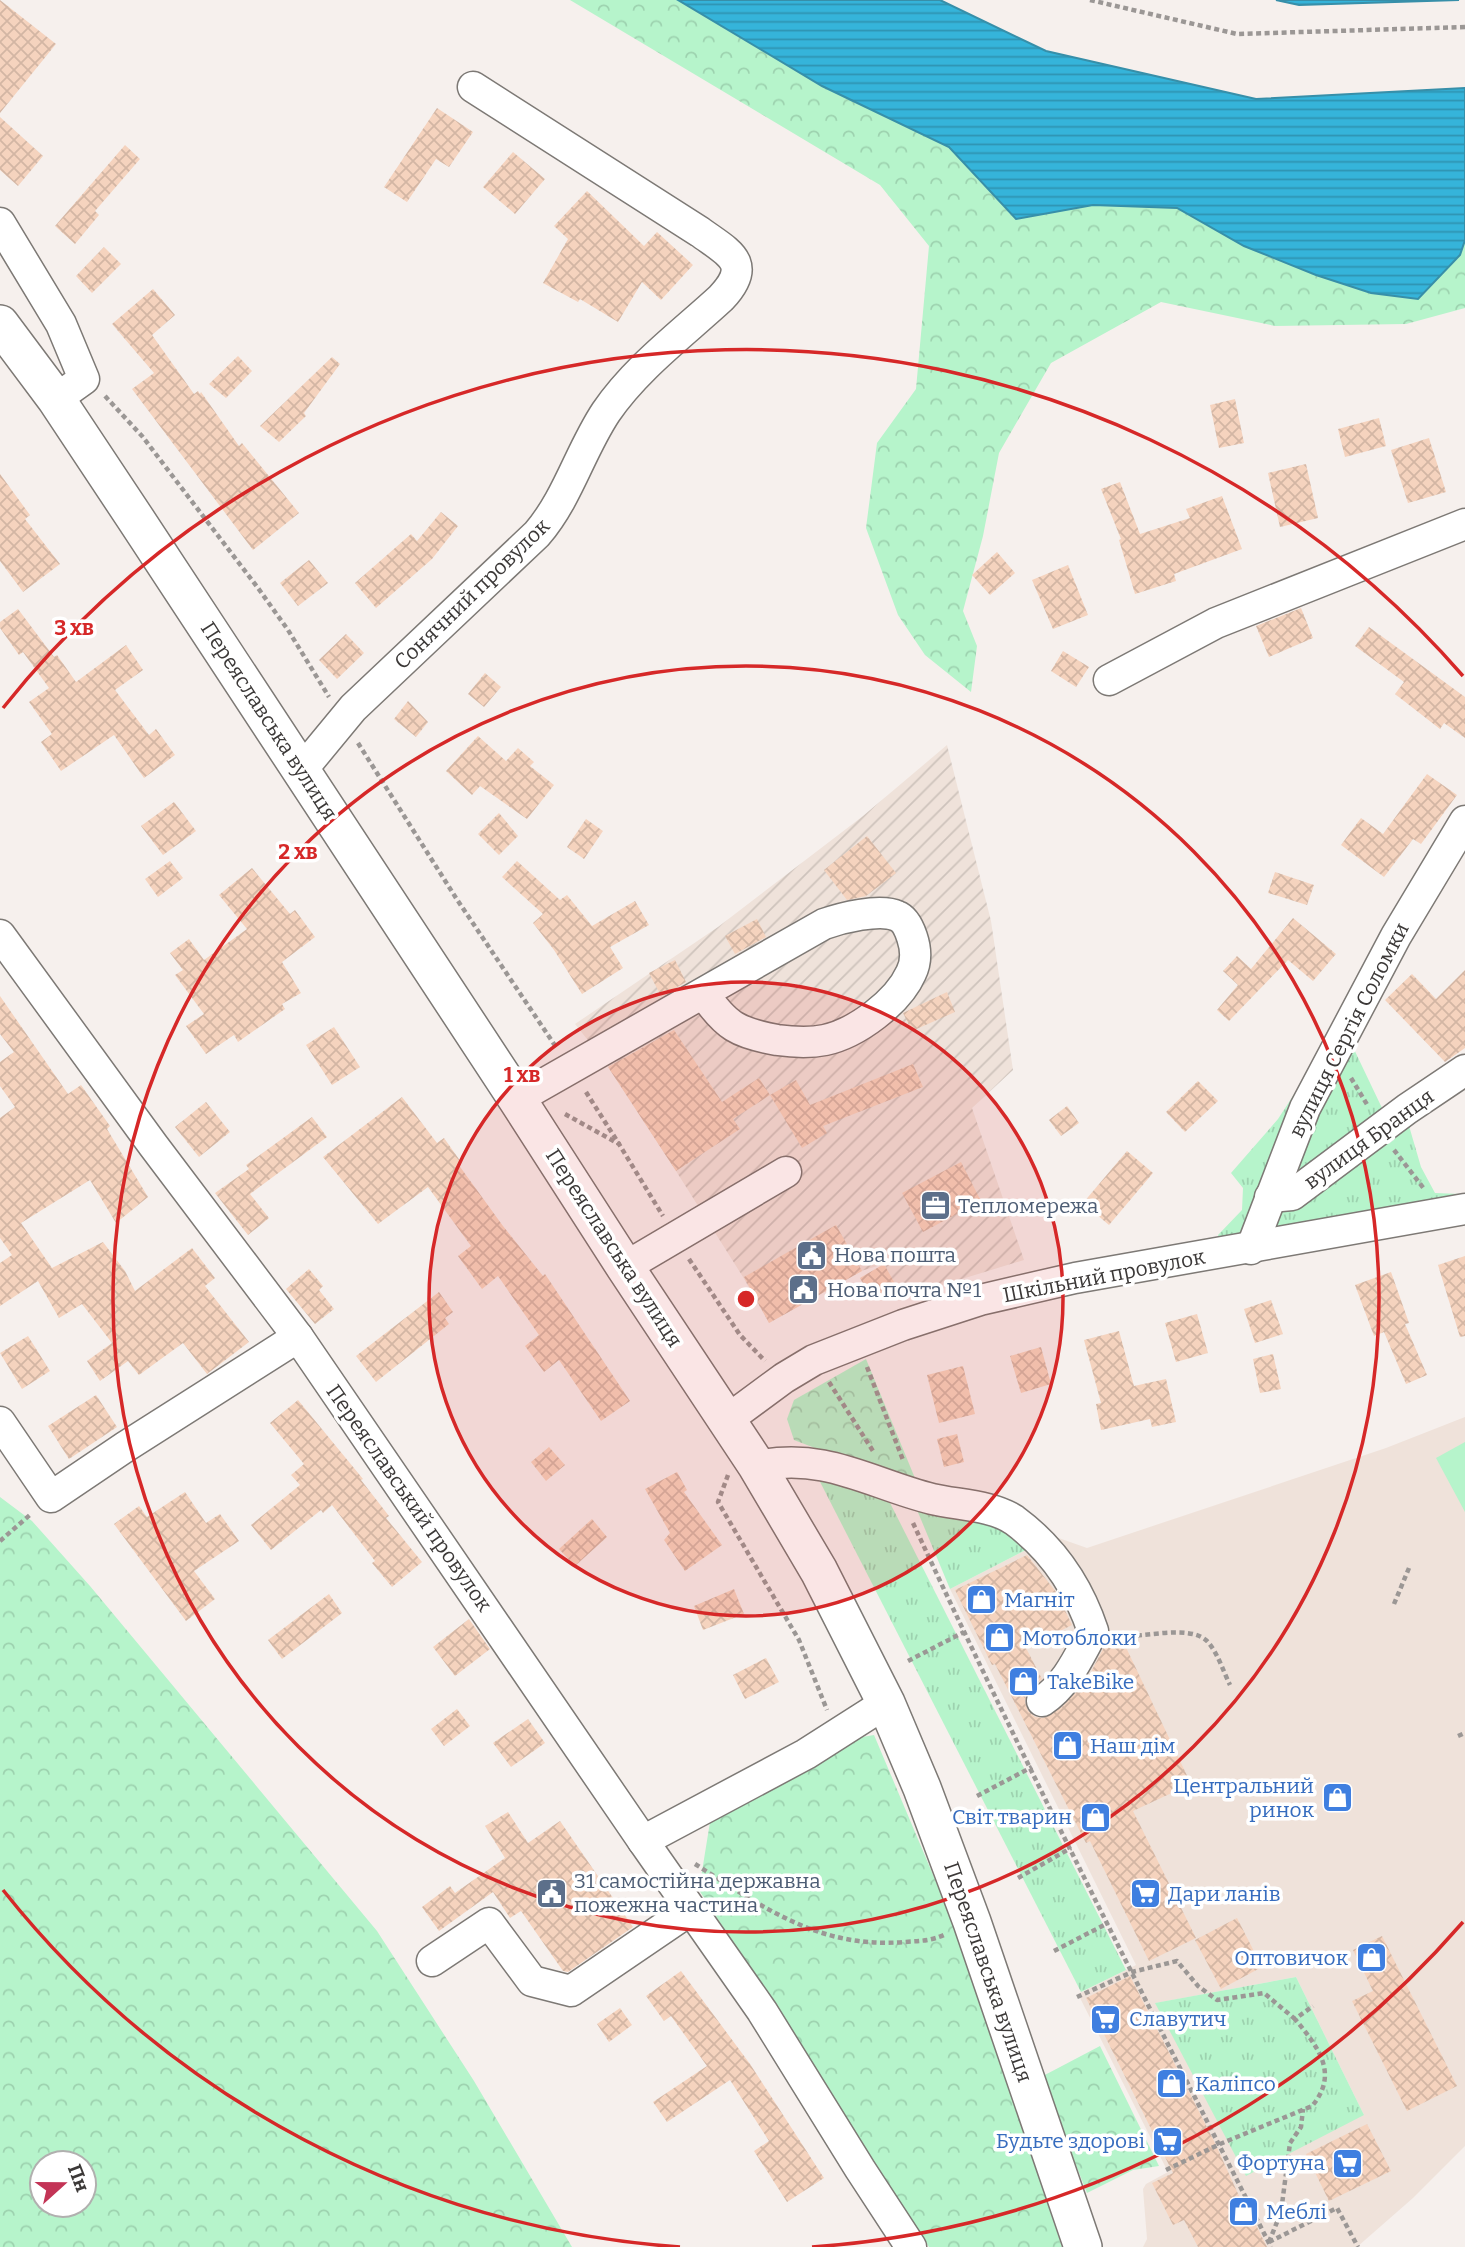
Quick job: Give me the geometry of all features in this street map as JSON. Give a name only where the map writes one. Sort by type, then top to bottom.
[{"type":"main road","name":"Переяславська вулиця","points":[[0,324],[70,389],[301,771],[757,1466],[819,1571],[886,1703],[922,1788],[972,1922],[1083,2247]]},
{"type":"street","name":"Сонячний провулок","points":[[301,771],[343,719],[537,534],[557,508],[598,424],[620,394],[721,298],[738,274],[738,265],[732,256],[699,232],[473,87]]},
{"type":"street","points":[[0,223],[61,324],[70,389]]},
{"type":"street","points":[[1109,680],[1216,623],[1465,524]]},
{"type":"street","name":"вулиця Сергія Соломки","points":[[1251,1248],[1305,1108],[1396,936],[1465,821]]},
{"type":"street","points":[[517,1099],[813,929],[847,918],[881,913],[895,915],[905,922],[910,930],[915,947],[911,973],[892,1000],[860,1023],[824,1040],[787,1041],[738,1028],[722,1019],[704,994]]},
{"type":"street","name":"Переяславський провулок","points":[[0,935],[152,1145],[298,1337],[762,2011],[911,2247]]},
{"type":"street","name":"вулиця Бранця","points":[[1270,1197],[1292,1195],[1407,1109],[1465,1070]]},
{"type":"street","points":[[625,1267],[786,1172]]},
{"type":"street","name":"Шкільний провулок","points":[[727,1420],[784,1378],[814,1360],[949,1310],[1018,1290],[1465,1209]]},
{"type":"street","points":[[0,1422],[51,1497],[136,1439],[298,1337]]},
{"type":"street","points":[[757,1466],[786,1461],[852,1472],[906,1490],[996,1512],[1014,1520],[1063,1569],[1079,1595],[1093,1631],[1058,1690],[1042,1701]]},
{"type":"street","points":[[643,1841],[806,1754],[886,1703]]},
{"type":"street","points":[[432,1961],[489,1923],[533,1981],[571,1991],[690,1910]]},
{"type":"path","points":[[1090,0],[1237,34],[1465,27]]},
{"type":"path","points":[[70,389],[122,413],[288,630],[456,898],[619,1144]]},
{"type":"path","points":[[858,1342],[906,1490],[964,1632],[1270,2244]]},
{"type":"path","points":[[814,1360],[906,1490]]},
{"type":"path","points":[[757,1466],[729,1474],[718,1502],[799,1640],[827,1711],[824,1726],[806,1754]]},
{"type":"path","points":[[0,1541],[51,1497]]},
{"type":"path","points":[[1394,1604],[1409,1568]]},
{"type":"path","points":[[1093,1631],[1128,1636],[1179,1633],[1201,1636],[1211,1647],[1230,1685]]},
{"type":"path","points":[[908,1661],[964,1632]]},
{"type":"path","points":[[1458,1736],[1465,1733]]},
{"type":"path","points":[[977,1796],[1031,1767]]},
{"type":"path","points":[[1018,1878],[1071,1848]]},
{"type":"path","points":[[687,1859],[785,1920],[835,1938],[886,1943],[934,1940],[972,1922]]},
{"type":"path","points":[[1054,1951],[1108,1923]]},
{"type":"path","points":[[1077,1997],[1132,1972],[1177,1961],[1198,1986],[1217,2000],[1264,1993],[1296,2019],[1321,2052],[1325,2083],[1321,2096],[1312,2106],[1220,2144],[1166,2170]]},
{"type":"path","points":[[1296,2019],[1313,2006]]},
{"type":"path","points":[[1270,2244],[1281,2212],[1290,2143],[1301,2127],[1303,2109]]},
{"type":"path","points":[[1270,2244],[1337,2208],[1358,2247]]},
{"type":"shaded area","points":[[947,745],[991,921],[1013,1070],[972,1108],[1024,1260],[929,1289],[896,1285],[884,1264],[861,1271],[769,1323],[743,1277],[606,1063],[575,1024],[718,927],[863,816]]},
{"type":"shaded area","points":[[1465,1417],[1465,2146],[1413,2198],[1357,2247],[1143,2247],[1147,2239],[1143,2189],[1146,2184],[1168,2172],[1078,1994],[1136,1965],[950,1589],[1053,1536],[1087,1548],[1386,1448]],"holes":[[[1296,1977],[1364,2115],[1156,2003]]]},
{"type":"green space","points":[[570,0],[678,0],[822,86],[949,147],[1016,219],[1093,205],[1177,208],[1244,246],[1316,275],[1460,255],[1465,240],[1465,308],[1406,324],[1275,326],[1161,302],[1051,363],[999,453],[983,536],[963,611],[977,646],[971,692],[925,655],[898,615],[866,528],[877,443],[916,389],[929,246],[880,185]]},
{"type":"green space","points":[[1341,1022],[1382,1108],[1395,1100],[1407,1119],[1421,1167],[1435,1193],[1460,1194],[1465,1211],[1222,1256],[1218,1235],[1242,1210],[1243,1188],[1231,1173],[1278,1119]]},
{"type":"green space","points":[[866,1359],[919,1488],[794,1440],[787,1419],[794,1400]]},
{"type":"green space","points":[[1465,1442],[1465,1512],[1436,1458]]},
{"type":"green space","points":[[815,1472],[884,1491],[1126,1970],[1081,1992]]},
{"type":"green space","points":[[0,1497],[32,1521],[90,1586],[377,1931],[474,2081],[572,2247],[0,2247]]},
{"type":"green space","points":[[912,1498],[1045,1540],[950,1589]]},
{"type":"green space","points":[[874,1735],[961,1941],[1062,2247],[929,2247],[699,1890],[710,1822],[803,1769],[839,1741]]},
{"type":"green space","points":[[1296,1977],[1364,2115],[1246,2176],[1155,2003]]},
{"type":"green space","points":[[1100,2046],[1159,2166],[1133,2170],[1087,2193],[1041,2077]]},
{"type":"water","points":[[678,0],[940,0],[1046,51],[1256,99],[1465,88],[1465,240],[1460,255],[1418,299],[1371,293],[1316,275],[1244,246],[1177,208],[1093,205],[1016,219],[949,147],[822,86]]},
{"type":"water","points":[[1276,0],[1459,0],[1299,5]]},
{"type":"building","points":[[0,0],[56,44],[0,113]]},
{"type":"building","points":[[437,108],[473,132],[449,167],[436,159],[407,202],[384,187]]},
{"type":"building","points":[[0,117],[43,156],[18,186],[0,170]]},
{"type":"building","points":[[125,145],[140,159],[95,211],[99,215],[75,244],[55,226]]},
{"type":"building","points":[[513,152],[545,179],[515,214],[483,187]]},
{"type":"building","points":[[587,191],[644,246],[657,232],[693,265],[661,300],[642,282],[618,322],[580,299],[578,302],[543,283],[568,239],[554,226]]},
{"type":"building","points":[[104,247],[121,264],[92,293],[76,276]]},
{"type":"building","points":[[153,289],[175,315],[152,335],[194,394],[201,392],[239,446],[242,443],[299,513],[253,550],[132,389],[154,373],[112,324]]},
{"type":"building","points":[[238,356],[252,371],[226,398],[209,384]]},
{"type":"building","points":[[332,357],[340,364],[304,413],[306,416],[279,442],[260,426]]},
{"type":"building","points":[[1235,399],[1244,443],[1219,448],[1210,405]]},
{"type":"building","points":[[1379,418],[1386,446],[1345,457],[1338,429]]},
{"type":"building","points":[[1429,438],[1446,492],[1408,503],[1391,450]]},
{"type":"building","points":[[1306,464],[1318,518],[1280,527],[1268,473]]},
{"type":"building","points":[[0,474],[30,515],[25,519],[60,564],[23,592],[0,561]]},
{"type":"building","points":[[1120,482],[1140,534],[1190,518],[1186,509],[1222,496],[1242,549],[1174,574],[1176,581],[1135,594],[1119,540],[1121,539],[1101,489]]},
{"type":"building","points":[[441,512],[458,526],[432,559],[376,608],[355,583],[411,534],[417,541]]},
{"type":"building","points":[[997,552],[1015,573],[990,595],[972,575]]},
{"type":"building","points":[[309,560],[328,583],[298,606],[280,583]]},
{"type":"building","points":[[1068,565],[1088,615],[1053,629],[1032,580]]},
{"type":"building","points":[[1301,608],[1313,638],[1269,657],[1256,626]]},
{"type":"building","points":[[18,609],[76,682],[126,645],[143,670],[115,690],[149,735],[156,729],[175,755],[144,778],[114,735],[61,771],[41,742],[52,734],[29,702],[49,688],[23,652],[19,655],[0,628],[0,622]]},
{"type":"building","points":[[1369,627],[1465,697],[1465,738],[1444,723],[1440,729],[1395,694],[1404,682],[1355,646]]},
{"type":"building","points":[[346,634],[364,653],[337,679],[319,660]]},
{"type":"building","points":[[1063,651],[1089,667],[1076,687],[1051,671]]},
{"type":"building","points":[[485,673],[501,687],[484,707],[468,694]]},
{"type":"building","points":[[408,701],[428,722],[416,737],[394,719]]},
{"type":"building","points":[[478,736],[506,761],[518,748],[534,762],[530,766],[554,785],[527,819],[480,786],[472,795],[446,771]]},
{"type":"building","points":[[1427,774],[1457,795],[1421,844],[1413,839],[1384,877],[1341,845],[1361,818],[1383,834]]},
{"type":"building","points":[[174,802],[196,831],[163,855],[141,826]]},
{"type":"building","points":[[499,813],[518,836],[499,855],[478,834]]},
{"type":"building","points":[[586,819],[603,831],[584,859],[567,847]]},
{"type":"building","points":[[867,836],[896,873],[866,896],[847,900],[824,870]]},
{"type":"building","points":[[170,861],[183,878],[158,897],[145,879]]},
{"type":"building","points":[[517,861],[560,900],[567,895],[592,926],[635,901],[649,925],[610,947],[623,968],[582,994],[533,923],[543,914],[502,877]]},
{"type":"building","points":[[252,868],[290,914],[295,910],[315,937],[282,962],[301,993],[282,1004],[285,1009],[238,1042],[234,1035],[206,1054],[186,1026],[204,1014],[175,975],[183,970],[170,953],[189,939],[204,960],[247,929],[219,895]]},
{"type":"building","points":[[1275,872],[1314,885],[1307,905],[1268,893]]},
{"type":"building","points":[[1293,918],[1336,954],[1313,981],[1288,960],[1229,1021],[1217,1010],[1238,985],[1223,971],[1237,956],[1251,969]]},
{"type":"building","points":[[757,919],[766,937],[735,954],[725,936]]},
{"type":"building","points":[[675,960],[686,982],[661,996],[649,973]]},
{"type":"building","points":[[1465,970],[1465,1048],[1445,1062],[1385,1000],[1412,974],[1436,999]]},
{"type":"building","points":[[947,992],[955,1012],[912,1031],[903,1013]]},
{"type":"building","points":[[0,996],[68,1094],[81,1085],[110,1126],[107,1129],[148,1197],[116,1223],[90,1180],[21,1223],[52,1268],[103,1242],[125,1271],[135,1291],[192,1248],[215,1278],[205,1286],[249,1342],[207,1374],[183,1343],[139,1375],[128,1361],[100,1381],[87,1361],[112,1343],[82,1304],[59,1318],[38,1281],[0,1306],[0,1263],[12,1255],[0,1238],[0,1118],[15,1107],[0,1086],[0,1062],[14,1052],[0,1034]]},
{"type":"building","points":[[334,1027],[360,1067],[332,1085],[306,1045]]},
{"type":"building","points":[[674,1030],[722,1102],[759,1078],[770,1095],[733,1119],[740,1129],[676,1171],[608,1067]]},
{"type":"building","points":[[913,1064],[923,1087],[823,1126],[827,1133],[802,1148],[770,1095],[796,1080],[810,1105]]},
{"type":"building","points":[[1198,1081],[1218,1101],[1185,1132],[1166,1112]]},
{"type":"building","points":[[402,1097],[437,1143],[444,1138],[461,1162],[458,1164],[503,1226],[543,1276],[545,1274],[630,1401],[601,1421],[559,1360],[544,1372],[525,1346],[539,1335],[498,1276],[482,1289],[458,1256],[471,1246],[428,1187],[378,1224],[323,1157]]},
{"type":"building","points":[[206,1102],[230,1132],[199,1157],[175,1127]]},
{"type":"building","points":[[1067,1106],[1079,1123],[1061,1136],[1049,1120]]},
{"type":"building","points":[[312,1117],[327,1137],[250,1194],[269,1218],[248,1235],[215,1193],[249,1169],[246,1165]]},
{"type":"building","points":[[1127,1151],[1153,1173],[1109,1225],[1083,1203]]},
{"type":"building","points":[[961,1162],[981,1201],[923,1232],[902,1193]]},
{"type":"building","points":[[836,1225],[862,1271],[769,1323],[744,1277]]},
{"type":"building","points":[[1465,1256],[1465,1336],[1460,1337],[1438,1265]]},
{"type":"building","points":[[884,1264],[896,1285],[871,1298],[860,1278]]},
{"type":"building","points":[[309,1269],[323,1286],[319,1290],[334,1309],[315,1324],[286,1289]]},
{"type":"building","points":[[1391,1272],[1409,1323],[1405,1324],[1427,1375],[1406,1384],[1384,1332],[1374,1336],[1355,1285]]},
{"type":"building","points":[[439,1292],[453,1312],[445,1318],[449,1324],[376,1382],[356,1356]]},
{"type":"building","points":[[1271,1300],[1283,1334],[1255,1343],[1244,1309]]},
{"type":"building","points":[[1197,1314],[1208,1353],[1176,1362],[1165,1323]]},
{"type":"building","points":[[1119,1331],[1134,1386],[1166,1379],[1176,1422],[1152,1427],[1150,1419],[1101,1430],[1096,1404],[1101,1403],[1084,1340]]},
{"type":"building","points":[[28,1336],[50,1371],[22,1389],[0,1353]]},
{"type":"building","points":[[1041,1347],[1051,1384],[1021,1393],[1010,1356]]},
{"type":"building","points":[[1273,1354],[1281,1389],[1260,1393],[1253,1359]]},
{"type":"building","points":[[963,1366],[975,1414],[939,1423],[927,1375]]},
{"type":"building","points":[[96,1395],[117,1427],[69,1459],[48,1426]]},
{"type":"building","points":[[298,1400],[363,1479],[361,1480],[389,1516],[386,1518],[422,1562],[392,1587],[332,1505],[323,1513],[321,1510],[271,1550],[251,1525],[300,1485],[291,1475],[304,1464],[270,1423]]},
{"type":"building","points":[[957,1434],[964,1462],[944,1467],[937,1439]]},
{"type":"building","points":[[549,1447],[565,1465],[546,1481],[531,1462]]},
{"type":"building","points":[[677,1472],[687,1490],[684,1492],[722,1545],[685,1571],[664,1540],[670,1533],[645,1489]]},
{"type":"building","points":[[185,1492],[206,1523],[220,1514],[239,1541],[194,1571],[215,1599],[186,1621],[114,1524],[139,1506],[147,1517]]},
{"type":"building","points":[[592,1519],[607,1537],[575,1566],[559,1549]]},
{"type":"building","points":[[1027,1555],[1056,1592],[1072,1625],[1026,1648],[1042,1679],[1026,1694],[1028,1711],[1035,1717],[1043,1718],[1061,1708],[1078,1690],[1097,1681],[1092,1670],[1104,1647],[1122,1639],[1191,1784],[1133,1811],[1196,1938],[1149,1961],[1090,1841],[1086,1843],[955,1590]]},
{"type":"building","points":[[734,1589],[744,1614],[703,1630],[694,1606]]},
{"type":"building","points":[[329,1594],[342,1613],[282,1659],[268,1640]]},
{"type":"building","points":[[469,1619],[490,1649],[455,1676],[433,1647]]},
{"type":"building","points":[[766,1658],[779,1682],[745,1699],[733,1675]]},
{"type":"building","points":[[457,1709],[470,1726],[444,1746],[431,1729]]},
{"type":"building","points":[[528,1719],[545,1743],[511,1767],[493,1743]]},
{"type":"building","name":"31 самостійна державна пожежна частина","points":[[508,1812],[528,1843],[560,1821],[633,1927],[568,1972],[563,1971],[521,1911],[510,1918],[493,1892],[439,1931],[422,1907],[450,1886],[455,1893],[505,1858],[485,1826]]},
{"type":"building","points":[[1237,1918],[1262,1967],[1221,1989],[1195,1940]]},
{"type":"building","points":[[1382,1936],[1457,2086],[1407,2111],[1352,2001],[1373,1991],[1353,1950]]},
{"type":"building","points":[[681,1971],[750,2064],[824,2178],[787,2202],[754,2151],[769,2141],[730,2080],[667,2122],[653,2102],[707,2066],[671,2016],[664,2021],[646,1996]]},
{"type":"building","points":[[1130,1976],[1267,2247],[1198,2247],[1184,2220],[1173,2225],[1152,2183],[1173,2173],[1086,1998]]},
{"type":"building","points":[[620,2008],[632,2025],[609,2042],[597,2024]]},
{"type":"building","name":"Фортуна","points":[[1367,2124],[1391,2171],[1329,2201],[1306,2154]]},
{"type":"place","name":"Тепломережа","points":[[935,1206]]},
{"type":"place","name":"Нова пошта","points":[[811,1255]]},
{"type":"place","name":"Нова почта №1","points":[[804,1290]]},
{"type":"place","name":"Магніт","points":[[981,1600]]},
{"type":"place","name":"Мотоблоки","points":[[999,1638]]},
{"type":"place","name":"TakeBike","points":[[1024,1682]]},
{"type":"place","name":"Наш дім","points":[[1067,1746]]},
{"type":"place","name":"Центральний ринок","points":[[1337,1798]]},
{"type":"place","name":"Світ тварин","points":[[1095,1817]]},
{"type":"place","name":"31 самостійна державна пожежна частина","points":[[551,1893]]},
{"type":"place","name":"Дари ланів","points":[[1145,1894]]},
{"type":"place","name":"Оптовичок","points":[[1371,1958]]},
{"type":"place","name":"Славутич","points":[[1106,2019]]},
{"type":"place","name":"Каліпсо","points":[[1172,2084]]},
{"type":"place","name":"Будьте здорові","points":[[1168,2141]]},
{"type":"place","name":"Фортуна","points":[[1348,2163]]},
{"type":"place","name":"Меблі","points":[[1243,2212]]}]
